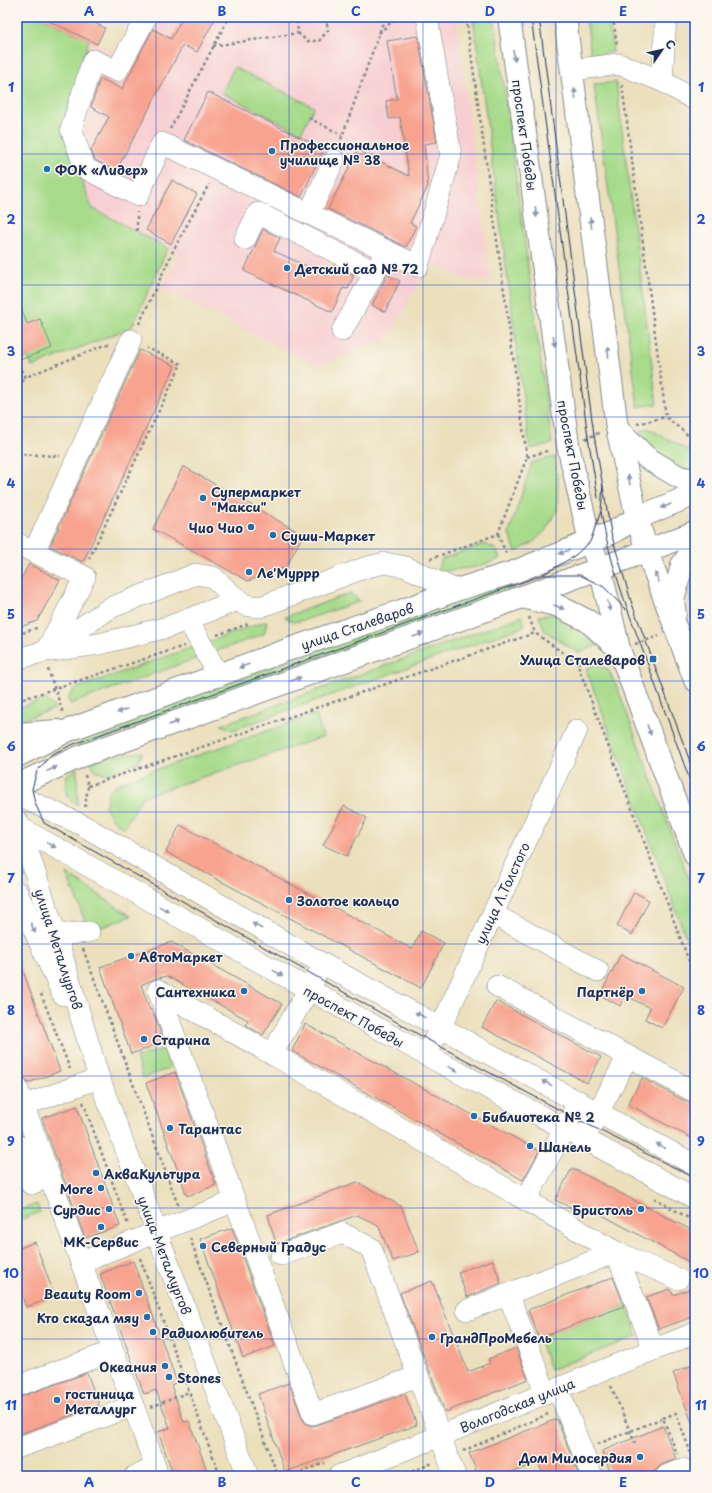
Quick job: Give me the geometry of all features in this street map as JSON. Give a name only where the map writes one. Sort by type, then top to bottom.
[{"type":"main road","name":"проспект Победы","points":[[509,17],[568,446],[590,542],[600,568],[619,649],[695,855]]},
{"type":"main road","points":[[565,17],[617,428],[637,518],[647,551],[695,680]]},
{"type":"main road","points":[[617,428],[647,458],[679,477],[695,480]]},
{"type":"main road","name":"улица Сталеваров","points":[[17,756],[69,730],[287,650],[401,611],[456,590],[514,572],[611,533],[637,518],[695,494]]},
{"type":"main road","points":[[17,785],[79,757],[522,598],[695,532]]},
{"type":"main road","points":[[677,629],[673,600],[682,564],[695,547]]},
{"type":"main road","points":[[522,598],[556,605],[588,621],[619,649]]},
{"type":"main road","points":[[17,734],[69,730]]},
{"type":"street","points":[[146,17],[117,71],[93,60],[71,129],[85,168],[138,196],[162,143],[418,266],[451,155],[427,17]]},
{"type":"street","points":[[662,81],[666,17]]},
{"type":"street","points":[[572,70],[620,64],[662,81],[695,100]]},
{"type":"street","points":[[309,214],[334,160]]},
{"type":"street","points":[[245,240],[258,213],[375,272]]},
{"type":"street","points":[[342,331],[387,252]]},
{"type":"street","points":[[46,651],[83,576],[26,548],[78,456],[123,341]]},
{"type":"street","points":[[46,651],[110,608],[196,574],[213,577],[245,605],[260,607],[367,567],[385,564],[406,567],[456,590]]},
{"type":"street","points":[[17,659],[46,651],[99,644],[168,628],[238,600]]},
{"type":"street","points":[[188,620],[219,676]]},
{"type":"street","name":"улица Л.Толстого","points":[[426,1055],[441,1026],[577,730]]},
{"type":"street","points":[[17,795],[82,825],[323,964],[441,1026],[695,1165]]},
{"type":"street","name":"улица Металлургов","points":[[18,825],[56,936],[99,1078],[248,1476]]},
{"type":"street","name":"проспект Победы","points":[[18,825],[308,990],[426,1055],[695,1198]]},
{"type":"street","name":"улица Металлургов","points":[[17,892],[99,1078]]},
{"type":"street","points":[[493,914],[598,971]]},
{"type":"street","points":[[56,936],[83,932]]},
{"type":"street","points":[[272,1054],[323,964]]},
{"type":"street","points":[[497,986],[695,1092]]},
{"type":"street","points":[[418,1376],[313,1414],[158,990],[616,1252],[678,1279]]},
{"type":"street","points":[[584,1139],[628,1056]]},
{"type":"street","points":[[99,1078],[77,1086],[19,1100],[50,1177],[156,1468],[135,1476]]},
{"type":"street","points":[[526,1200],[579,1101]]},
{"type":"street","points":[[17,1145],[31,1184],[50,1177]]},
{"type":"street","points":[[81,1262],[235,1201]]},
{"type":"street","points":[[281,1255],[342,1233],[371,1248],[455,1476]]},
{"type":"street","points":[[467,1310],[616,1252]]},
{"type":"street","points":[[616,1252],[654,1350]]},
{"type":"street","points":[[508,1293],[592,1476]]},
{"type":"street","name":"Вологодская улица","points":[[338,1476],[366,1471],[440,1436],[695,1333]]},
{"type":"street","points":[[17,1386],[113,1351]]},
{"type":"street","points":[[17,1448],[135,1409]]},
{"type":"path","points":[[162,143],[228,17]]},
{"type":"path","points":[[301,17],[297,20],[298,33],[307,41],[319,41],[328,30],[325,18],[333,17]]},
{"type":"path","points":[[334,160],[385,17]]},
{"type":"path","points":[[379,33],[397,17]]},
{"type":"path","points":[[406,567],[498,534],[527,457],[466,17]]},
{"type":"path","points":[[613,17],[666,417],[695,441]]},
{"type":"path","points":[[213,46],[298,33]]},
{"type":"path","points":[[309,118],[342,135]]},
{"type":"path","points":[[17,388],[26,377],[123,341],[217,170]]},
{"type":"path","points":[[83,576],[181,364],[123,341]]},
{"type":"path","points":[[17,365],[26,377]]},
{"type":"path","points":[[17,374],[26,377]]},
{"type":"path","points":[[527,457],[568,446],[594,435],[617,428],[666,417]]},
{"type":"path","points":[[17,454],[78,456]]},
{"type":"path","points":[[17,701],[252,623]]},
{"type":"path","points":[[88,786],[535,633],[577,663],[695,977]]},
{"type":"path","points":[[83,932],[184,1222],[278,1476]]},
{"type":"path","points":[[40,991],[77,1086],[220,1476]]},
{"type":"path","points":[[611,1386],[635,1443]]},
{"type":"path","points":[[135,1409],[189,1392]]},
{"type":"path","points":[[594,1446],[630,1430],[676,1413],[690,1451],[678,1456],[663,1418]]},
{"type":"shaded area","name":"Профессиональное училище № 38","points":[[137,17],[456,17],[491,280],[471,281],[431,263],[387,341],[317,366],[161,288],[179,254],[92,208],[62,129],[89,40],[118,55]]},
{"type":"green space","name":"ФОК «Лидер»","points":[[17,17],[41,17],[89,40],[62,129],[92,208],[168,248],[132,327],[32,367],[28,357],[22,359],[17,345]]},
{"type":"green space","points":[[473,17],[485,17],[495,22],[552,444],[530,449]]},
{"type":"green space","points":[[586,17],[608,17],[613,52],[591,55]]},
{"type":"green space","points":[[234,67],[314,107],[301,133],[222,93]]},
{"type":"green space","points":[[616,82],[657,404],[638,407],[594,84]]},
{"type":"green space","points":[[648,428],[695,454],[695,470],[683,468],[670,462],[658,453],[646,441],[640,431]]},
{"type":"green space","points":[[555,457],[558,484],[557,511],[545,531],[532,543],[516,552],[509,533],[532,462]]},
{"type":"green space","points":[[484,544],[496,549],[500,559],[476,567],[436,572],[442,559]]},
{"type":"green space","points":[[695,575],[695,616],[692,617],[689,596],[692,580]]},
{"type":"green space","points":[[510,581],[513,591],[81,747],[79,737]]},
{"type":"green space","points":[[350,593],[360,601],[305,620],[293,622],[285,617]]},
{"type":"green space","points":[[552,614],[569,618],[600,644],[578,653],[544,630],[539,616]]},
{"type":"green space","points":[[522,616],[525,626],[233,730],[221,725]]},
{"type":"green space","points":[[267,621],[264,634],[70,704],[68,698],[74,689]]},
{"type":"green space","points":[[596,664],[608,669],[617,687],[695,896],[695,962],[586,669]]},
{"type":"green space","points":[[46,699],[55,709],[17,720],[17,708]]},
{"type":"green space","points":[[316,714],[323,737],[142,797],[124,828],[114,820],[105,807],[108,792],[118,783]]},
{"type":"green space","points":[[143,752],[138,763],[106,774],[96,771],[90,762],[103,757]]},
{"type":"green space","points":[[77,768],[78,805],[70,800],[65,789],[67,775]]},
{"type":"green space","points":[[17,841],[31,876],[18,881],[17,878]]},
{"type":"green space","points":[[67,874],[131,916],[89,932]]},
{"type":"green space","points":[[164,1049],[170,1068],[143,1078],[136,1057]]},
{"type":"green space","points":[[37,1204],[40,1212],[17,1221],[17,1211]]},
{"type":"green space","points":[[626,1305],[638,1336],[550,1370],[539,1338]]},
{"type":"building","points":[[41,17],[82,17],[105,28],[97,44]]},
{"type":"building","points":[[183,17],[216,17],[197,52],[183,45],[116,171],[95,160],[91,150],[109,117],[91,107],[100,78],[122,89],[153,29],[171,39]]},
{"type":"building","points":[[418,36],[437,142],[424,144],[428,186],[410,223],[416,226],[406,247],[328,209],[358,150],[409,176],[400,117],[389,119],[386,101],[397,99],[387,41]]},
{"type":"building","points":[[208,92],[324,149],[301,197],[184,140]]},
{"type":"building","points":[[172,180],[197,194],[171,244],[146,230]]},
{"type":"building","points":[[263,229],[280,238],[274,251],[328,276],[334,265],[354,275],[348,289],[343,288],[332,312],[244,271]]},
{"type":"building","points":[[387,275],[400,281],[385,312],[372,305]]},
{"type":"building","points":[[18,299],[27,324],[40,319],[52,348],[22,359],[17,345]]},
{"type":"building","points":[[140,350],[175,366],[83,562],[50,546]]},
{"type":"building","name":"Супермаркет \"Макси\"","points":[[183,466],[303,535],[286,567],[248,581],[153,529]]},
{"type":"building","points":[[29,564],[60,580],[37,621],[17,628],[17,586]]},
{"type":"building","points":[[344,806],[367,818],[347,856],[323,845]]},
{"type":"building","name":"Золотое кольцо","points":[[180,825],[412,949],[421,931],[444,943],[421,988],[166,852]]},
{"type":"building","points":[[634,892],[649,900],[632,935],[617,926]]},
{"type":"building","points":[[171,942],[282,1004],[263,1035],[245,1025],[248,1020],[167,976],[154,979],[141,985],[150,1010],[152,1009],[164,1042],[131,1054],[100,967]]},
{"type":"building","name":"Партнёр","points":[[621,954],[684,987],[662,1028],[645,1019],[650,1008],[625,995],[620,1006],[600,995]]},
{"type":"building","points":[[17,958],[60,1071],[28,1083],[24,1078],[17,1057]]},
{"type":"building","points":[[496,1001],[601,1057],[587,1083],[482,1027]]},
{"type":"building","points":[[305,1024],[539,1151],[523,1180],[292,1051]]},
{"type":"building","points":[[175,1072],[216,1185],[187,1196],[146,1083]]},
{"type":"building","points":[[642,1078],[689,1103],[695,1104],[695,1140],[628,1104]]},
{"type":"building","points":[[77,1106],[120,1226],[85,1238],[42,1118]]},
{"type":"building","points":[[572,1168],[695,1232],[695,1265],[589,1208],[585,1214],[555,1200]]},
{"type":"building","points":[[357,1182],[401,1206],[419,1252],[393,1261],[378,1225],[357,1215],[276,1244],[268,1215]]},
{"type":"building","points":[[232,1228],[275,1346],[243,1358],[200,1239]]},
{"type":"building","points":[[35,1242],[55,1297],[26,1307],[17,1283],[17,1249]]},
{"type":"building","points":[[493,1260],[501,1283],[467,1297],[458,1272]]},
{"type":"building","points":[[133,1261],[177,1382],[171,1385],[184,1422],[189,1421],[209,1476],[174,1476],[158,1432],[170,1428],[156,1390],[144,1394],[100,1274]]},
{"type":"building","points":[[613,1277],[624,1306],[539,1338],[528,1310]]},
{"type":"building","points":[[432,1281],[468,1372],[490,1363],[488,1359],[516,1348],[528,1379],[445,1412],[400,1293]]},
{"type":"building","points":[[695,1287],[695,1316],[659,1329],[646,1297],[670,1289],[673,1295]]},
{"type":"building","points":[[695,1364],[695,1427],[694,1428],[673,1373]]},
{"type":"building","name":"гостиница Металлург","points":[[87,1373],[99,1405],[17,1435],[17,1398]]},
{"type":"building","points":[[289,1383],[302,1418],[305,1423],[311,1426],[405,1394],[417,1425],[285,1472],[258,1394]]},
{"type":"building","points":[[557,1419],[579,1476],[544,1476],[538,1462],[503,1476],[478,1476],[469,1453]]},
{"type":"building","name":"Дом Милосердия","points":[[663,1426],[676,1459],[661,1465],[655,1471],[643,1476],[612,1476],[602,1451]]},
{"type":"tram line","points":[[531,17],[588,437],[598,498]]},
{"type":"tram line","points":[[539,17],[594,435],[611,533],[631,601],[695,775]]},
{"type":"tram line","points":[[603,485],[601,511],[590,542],[573,557],[542,575],[74,744],[52,754],[37,771],[32,789],[35,803],[44,823],[432,1042],[571,1116],[695,1178]]},
{"type":"tram line","points":[[601,512],[613,565],[624,600],[695,794]]},
{"type":"tram line","points":[[542,575],[580,575],[604,587],[626,610]]},
{"type":"place","name":"Профессиональное училище № 38","points":[[272,151]]},
{"type":"place","name":"ФОК «Лидер»","points":[[47,169]]},
{"type":"place","name":"Детский сад № 72","points":[[287,268]]},
{"type":"place","name":"Супермаркет \"Макси\"","points":[[203,498]]},
{"type":"place","name":"Чио Чио","points":[[251,527]]},
{"type":"place","name":"Суши-Маркет","points":[[273,535]]},
{"type":"place","name":"Ле'Муррр","points":[[249,572]]},
{"type":"place","name":"Улица Сталеваров","points":[[653,659]]},
{"type":"place","name":"Золотое кольцо","points":[[289,900]]},
{"type":"place","name":"АвтоМаркет","points":[[131,956]]},
{"type":"place","name":"Сантехника","points":[[244,991]]},
{"type":"place","name":"Партнёр","points":[[642,991]]},
{"type":"place","name":"Старина","points":[[144,1039]]},
{"type":"place","name":"Библиотека № 2","points":[[474,1116]]},
{"type":"place","name":"Тарантас","points":[[170,1128]]},
{"type":"place","name":"Шанель","points":[[530,1146]]},
{"type":"place","name":"АкваКультура","points":[[96,1173]]},
{"type":"place","name":"More","points":[[101,1188]]},
{"type":"place","name":"Сурдис","points":[[109,1209]]},
{"type":"place","name":"Бристоль","points":[[641,1209]]},
{"type":"place","name":"МК-Сервис","points":[[101,1227]]},
{"type":"place","name":"Северный Градус","points":[[203,1246]]},
{"type":"place","name":"Beauty Room","points":[[139,1293]]},
{"type":"place","name":"Кто сказал мяу","points":[[147,1317]]},
{"type":"place","name":"Радиолюбитель","points":[[153,1332]]},
{"type":"place","name":"ГрандПроМебель","points":[[432,1337]]},
{"type":"place","name":"Океания","points":[[165,1366]]},
{"type":"place","name":"Stones","points":[[169,1377]]},
{"type":"place","name":"гостиница Металлург","points":[[57,1400]]},
{"type":"place","name":"Дом Милосердия","points":[[640,1457]]}]
